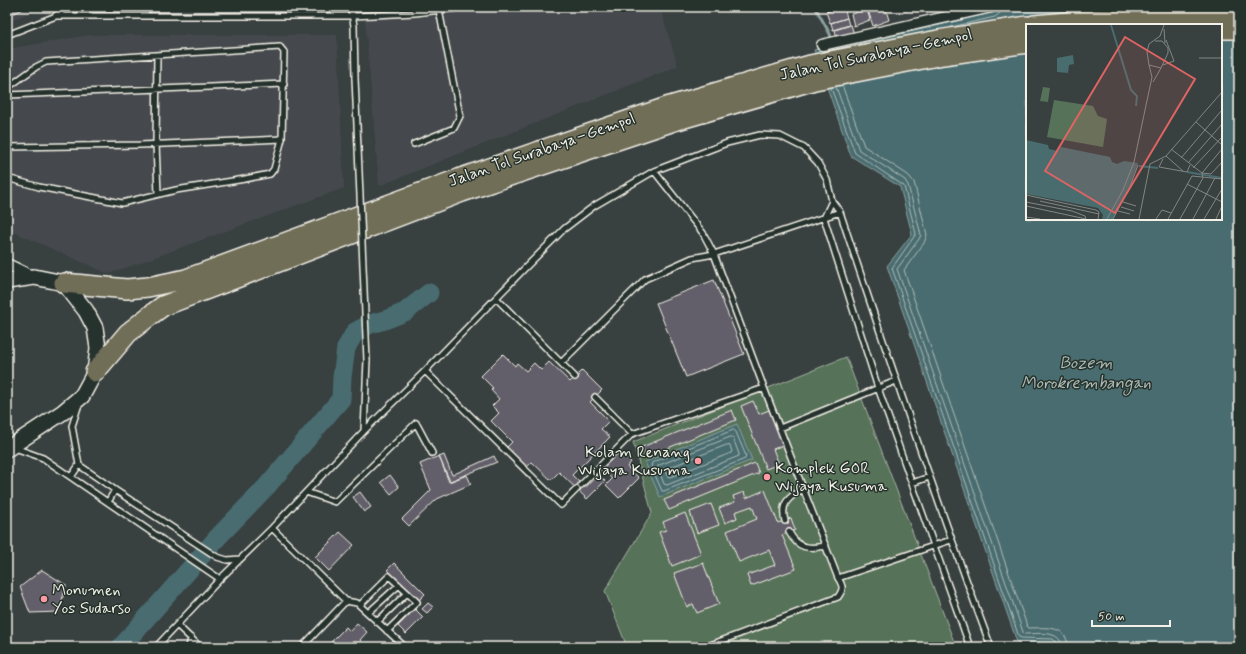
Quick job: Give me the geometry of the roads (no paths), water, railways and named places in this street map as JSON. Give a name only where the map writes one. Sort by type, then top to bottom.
[{"type":"highway","points":[[1045,24],[1122,17],[1239,12]]},
{"type":"highway","name":"Jalan Tol Surabaya–Gempol","points":[[64,283],[127,289],[148,287],[186,279],[461,178],[670,106],[938,40],[1026,26]]},
{"type":"highway","points":[[1222,29],[1239,29]]},
{"type":"highway","name":"Jalan Tol Surabaya–Gempol","points":[[95,372],[128,333],[163,306],[469,190],[671,122],[813,72],[944,55],[1026,42]]},
{"type":"main road","points":[[7,281],[34,277],[64,283],[86,311],[95,328],[98,348],[95,372],[82,396],[63,412],[9,448]]},
{"type":"street","points":[[829,44],[952,11],[991,7]]},
{"type":"street","points":[[7,264],[34,277]]},
{"type":"lane","points":[[7,35],[56,16],[68,7]]},
{"type":"lane","points":[[351,7],[353,16],[367,360],[364,431]]},
{"type":"lane","points":[[414,7],[415,13]]},
{"type":"lane","points":[[56,16],[353,16],[415,13],[466,7]]},
{"type":"lane","points":[[414,144],[454,128],[460,116],[439,10]]},
{"type":"lane","points":[[7,88],[36,67],[46,62],[280,47],[284,52],[282,139],[274,168],[270,174],[176,190],[122,203],[39,187],[7,178]]},
{"type":"lane","points":[[157,55],[156,144],[158,194]]},
{"type":"lane","points":[[7,95],[284,84]]},
{"type":"lane","points":[[156,647],[364,431],[564,229],[594,206],[654,171],[727,143],[760,135],[780,136],[804,148],[818,163],[827,180],[832,201],[840,212],[929,477],[990,647]]},
{"type":"lane","points":[[7,148],[282,139]]},
{"type":"lane","points":[[654,171],[703,233],[714,254],[803,489],[838,578],[843,586],[842,592],[838,597],[705,647]]},
{"type":"lane","points":[[832,201],[824,218],[878,388],[970,647]]},
{"type":"lane","points":[[560,362],[645,279],[692,258],[714,254],[840,212]]},
{"type":"lane","points":[[496,298],[575,377]]},
{"type":"lane","points":[[425,371],[561,505],[577,489]]},
{"type":"lane","points":[[780,428],[896,381]]},
{"type":"lane","points":[[581,484],[632,434],[764,388]]},
{"type":"lane","points":[[71,477],[79,465],[72,426],[82,396]]},
{"type":"lane","points":[[595,397],[632,434]]},
{"type":"lane","points":[[306,492],[335,502],[416,423],[432,453]]},
{"type":"lane","points":[[9,448],[44,458],[220,579]]},
{"type":"lane","points":[[79,465],[217,557],[227,560],[240,559]]},
{"type":"lane","points":[[912,483],[929,477]]},
{"type":"lane","points":[[785,521],[783,513],[784,505],[790,496],[803,489]]},
{"type":"lane","points":[[108,502],[115,490]]},
{"type":"lane","points":[[272,528],[346,601],[357,602],[405,647]]},
{"type":"lane","points":[[789,532],[793,540],[801,546],[812,548],[826,546]]},
{"type":"lane","points":[[838,578],[951,540]]},
{"type":"lane","points":[[360,605],[389,576],[417,602],[387,631]]},
{"type":"lane","points":[[368,613],[398,585]]},
{"type":"lane","points":[[377,622],[407,593]]},
{"type":"lane","points":[[302,647],[346,601]]},
{"type":"lane","points":[[177,625],[200,647]]},
{"type":"lane","points":[[189,647],[191,638]]},
{"type":"water","name":"Bozem Morokrembangan","points":[[1000,7],[1239,7],[1239,647],[1053,647],[1052,643],[1017,642],[887,266],[912,234],[900,187],[851,156],[814,50]]},
{"type":"water","name":"Kolam Renang Wijaya Kusuma","points":[[737,424],[752,460],[660,497],[645,462]]},
{"type":"waterway","points":[[815,7],[830,34],[832,41]]},
{"type":"waterway","points":[[121,647],[218,537],[267,486],[341,399],[346,348],[355,332],[370,324],[405,312],[429,293]]},
{"type":"place","name":"Kolam Renang Wijaya Kusuma","points":[[698,461]]},
{"type":"place","name":"Komplek GOR Wijaya Kusuma","points":[[767,477]]},
{"type":"place","name":"Monumen Yos Sudarso","points":[[44,599]]}]
